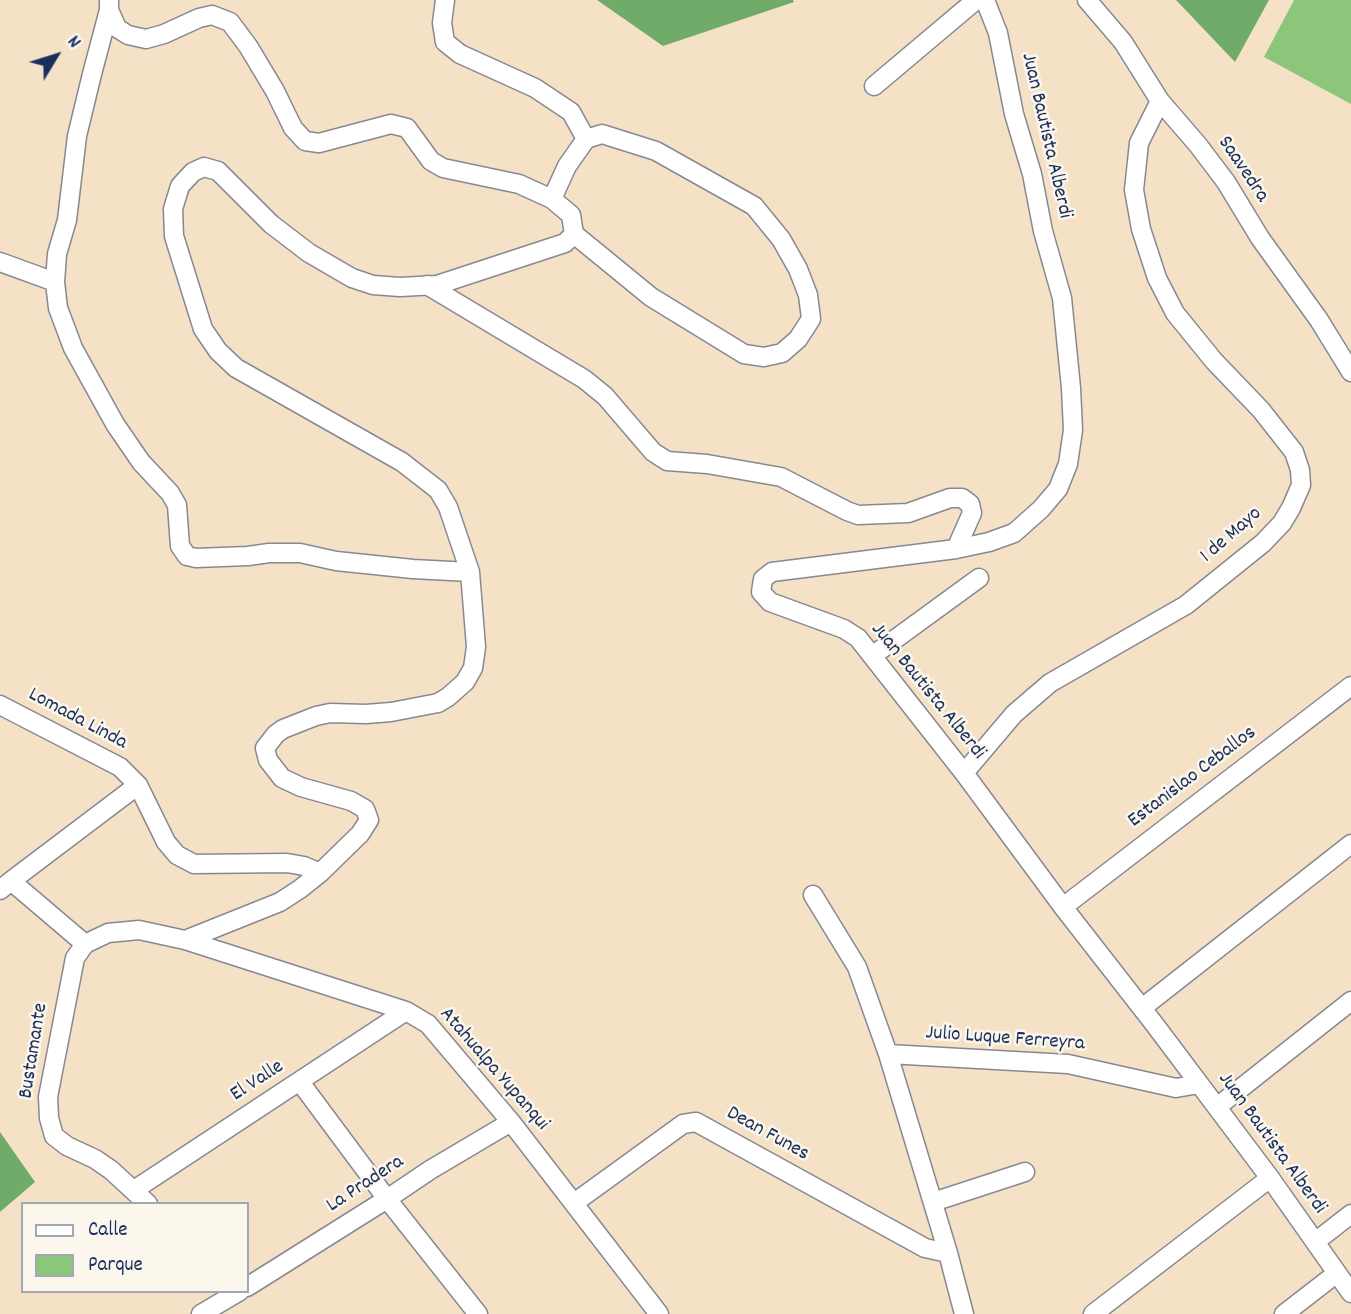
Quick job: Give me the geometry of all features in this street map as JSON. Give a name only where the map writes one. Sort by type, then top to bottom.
[{"type":"street","points":[[444,0],[442,23],[445,42],[460,54],[535,88],[570,112],[586,139]]},
{"type":"street","points":[[874,86],[976,0]]},
{"type":"street","name":"Juan Bautista Alberdi","points":[[985,0],[998,33],[1014,114],[1032,174],[1043,231],[1062,298],[1073,430],[1068,464],[1058,489],[1041,509],[1014,533],[956,549],[772,572],[763,579],[761,592],[770,602],[844,629],[858,638],[964,773],[1217,1107],[1351,1293]]},
{"type":"street","name":"Saavedra","points":[[1087,0],[1123,43],[1160,101],[1226,182],[1260,238],[1320,320],[1351,372]]},
{"type":"street","points":[[109,5],[117,28],[128,35],[146,39],[212,15],[230,22],[275,90],[293,128],[306,141],[319,143],[391,124],[407,128],[431,161],[443,168],[519,184],[552,199],[571,215],[574,234],[651,297],[744,354],[764,357],[782,353],[798,339],[811,319],[808,295],[797,268],[781,239],[754,206],[656,151],[602,134],[586,139],[567,166],[552,199]]},
{"type":"street","points":[[109,5],[78,136],[67,220],[57,254],[55,282],[58,308],[73,348],[115,424],[141,462],[170,493],[177,505],[180,546],[187,555],[196,558],[269,553],[300,554],[336,561],[470,572]]},
{"type":"street","name":"1 de Mayo","points":[[964,773],[1014,714],[1051,683],[1186,605],[1263,543],[1282,523],[1300,485],[1300,470],[1294,452],[1261,410],[1214,361],[1175,313],[1157,278],[1141,229],[1134,190],[1139,143],[1160,101]]},
{"type":"street","points":[[185,940],[280,902],[320,873],[360,834],[369,820],[365,809],[351,801],[301,787],[282,778],[268,760],[265,748],[276,734],[316,716],[330,713],[391,712],[438,703],[465,682],[472,668],[476,647],[470,572],[448,507],[438,490],[402,461],[236,368],[218,351],[203,329],[174,236],[173,209],[180,186],[193,173],[204,167],[218,171],[271,224],[309,253],[352,278],[373,285],[437,285],[565,243],[574,234]]},
{"type":"street","points":[[0,262],[55,282]]},
{"type":"street","points":[[428,285],[584,379],[605,396],[653,452],[667,461],[707,464],[781,477],[859,515],[908,513],[950,498],[962,498],[970,505],[972,513],[956,549]]},
{"type":"street","points":[[872,656],[979,578]]},
{"type":"street","name":"Estanislao Ceballos","points":[[1063,907],[1351,686]]},
{"type":"street","name":"Lomada Linda","points":[[0,705],[120,767],[138,785],[166,842],[177,855],[194,864],[287,863],[320,873]]},
{"type":"street","points":[[85,944],[6,885],[138,785]]},
{"type":"street","points":[[1142,1008],[1351,844]]},
{"type":"street","points":[[813,895],[857,967],[888,1054],[964,1314]]},
{"type":"street","name":"Atahualpa Yupanqui","points":[[85,944],[108,933],[139,930],[185,940],[406,1011],[428,1024],[511,1122],[659,1314]]},
{"type":"street","name":"Bustamante","points":[[85,944],[75,958],[48,1097],[48,1118],[54,1136],[111,1170],[146,1202]]},
{"type":"street","points":[[1217,1107],[1351,1000]]},
{"type":"street","name":"El Valle","points":[[134,1190],[406,1011]]},
{"type":"street","name":"Julio Luque Ferreyra","points":[[888,1054],[1068,1064],[1176,1088],[1199,1084]]},
{"type":"street","points":[[300,1082],[387,1199],[478,1314]]},
{"type":"street","name":"La Pradera","points":[[248,1285],[511,1122]]},
{"type":"street","name":"Dean Funes","points":[[574,1203],[684,1124],[696,1122],[925,1248],[948,1253]]},
{"type":"street","points":[[933,1202],[1026,1172]]},
{"type":"street","points":[[1093,1314],[1270,1178]]},
{"type":"street","points":[[1315,1242],[1351,1214]]},
{"type":"street","points":[[1284,1314],[1337,1273]]},
{"type":"street","name":"La Pradera","points":[[201,1314],[236,1293]]},
{"type":"green space","points":[[597,0],[793,0],[794,2],[663,46]]},
{"type":"green space","points":[[1176,0],[1269,0],[1235,62]]},
{"type":"green space","points":[[1294,0],[1351,0],[1351,104],[1264,57]]},
{"type":"green space","points":[[0,1132],[35,1182],[0,1212]]}]
